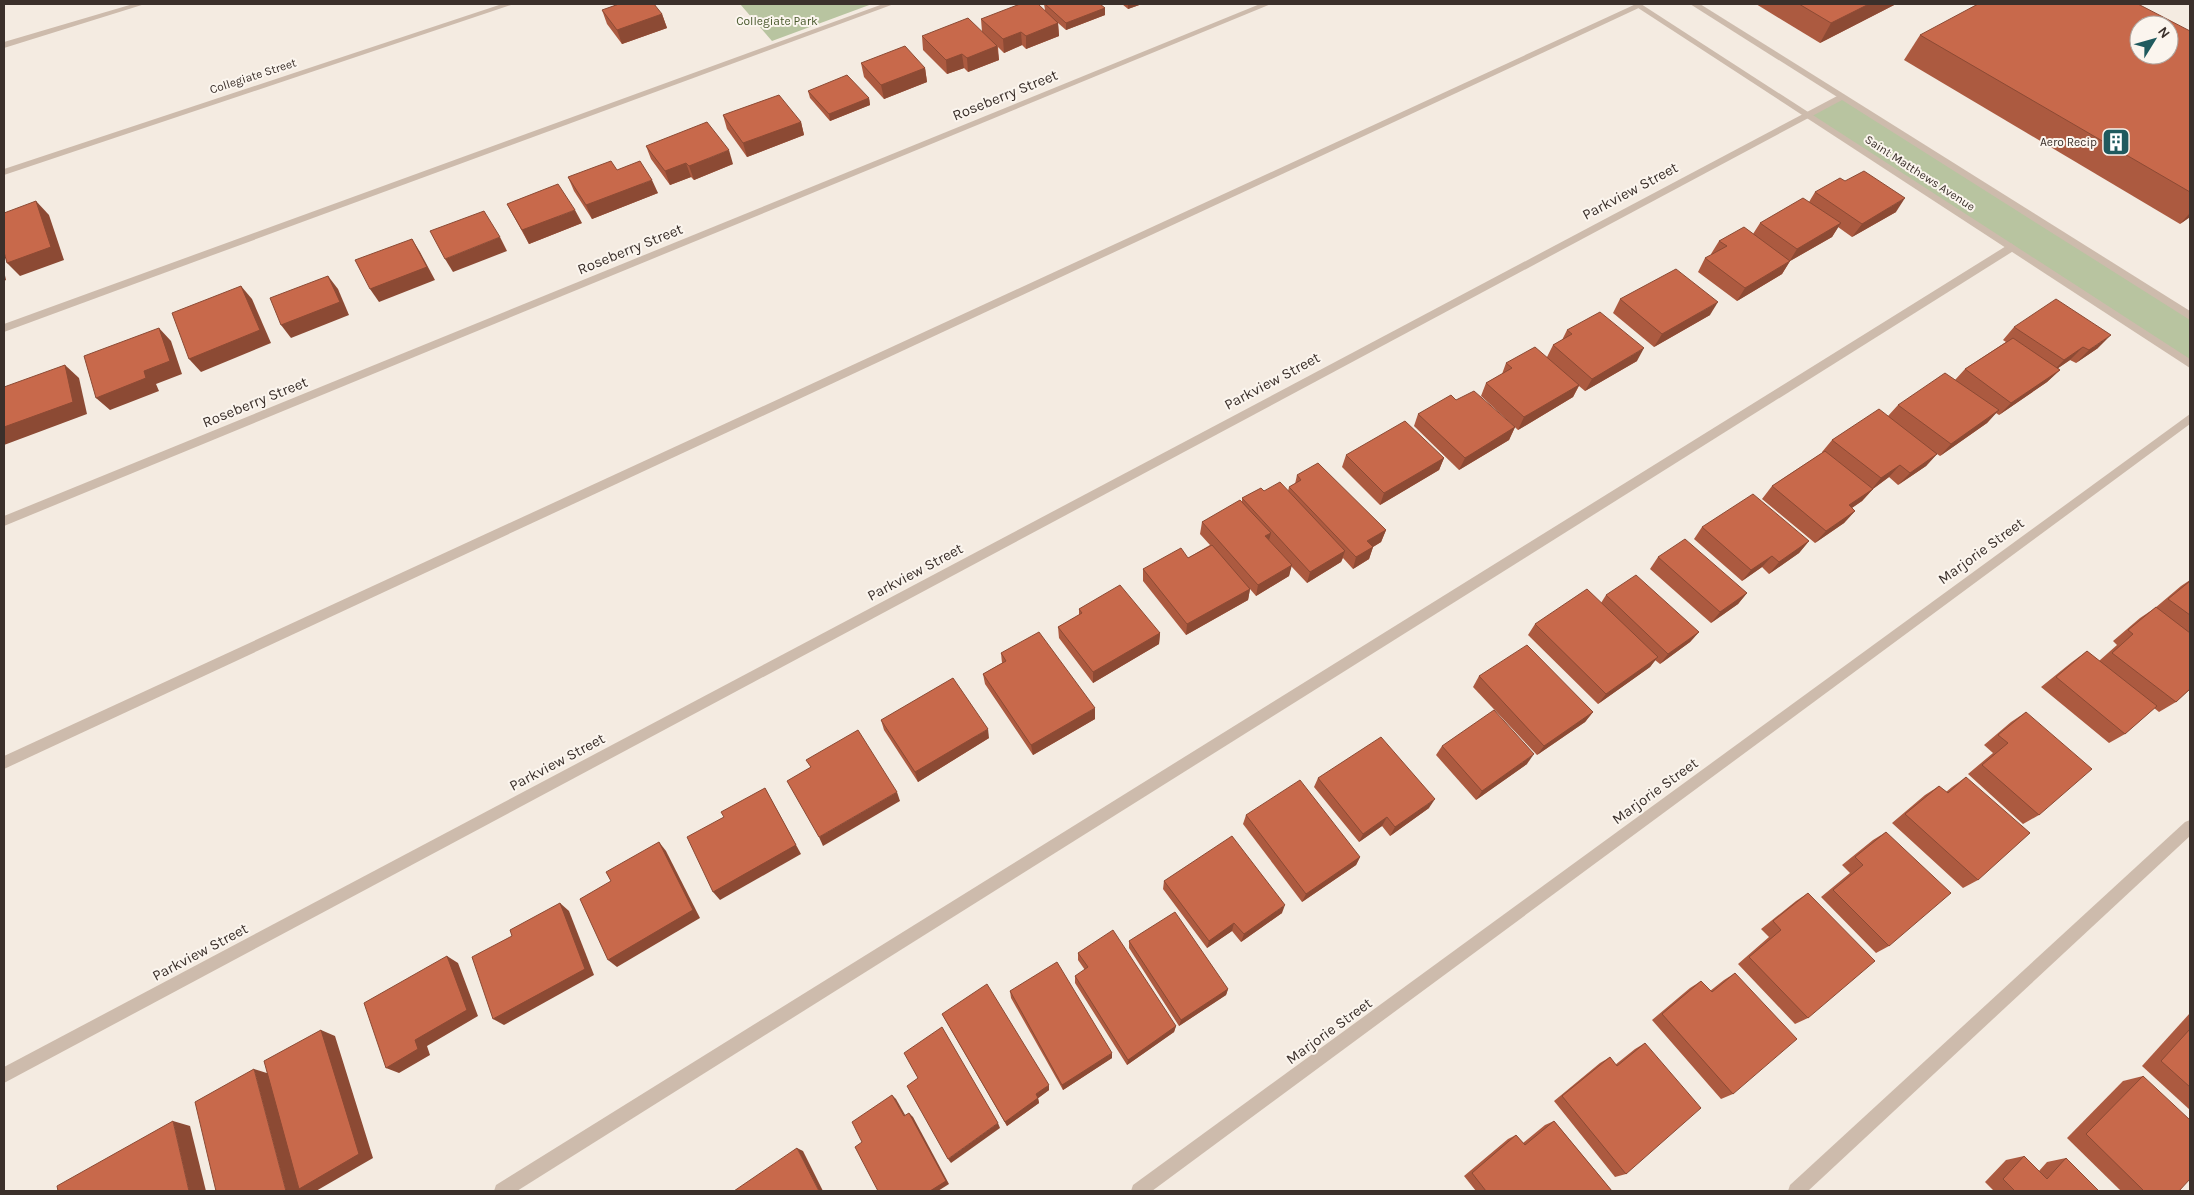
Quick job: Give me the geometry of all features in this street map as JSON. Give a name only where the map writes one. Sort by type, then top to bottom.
[{"type":"street","points":[[4,45],[141,4]]},
{"type":"street","name":"Collegiate Street","points":[[4,172],[510,4]]},
{"type":"street","points":[[4,328],[890,4]]},
{"type":"street","name":"Roseberry Street","points":[[4,522],[1267,4]]},
{"type":"street","name":"Saint Matthews Avenue","points":[[1694,4],[2190,316]]},
{"type":"street","points":[[4,763],[1637,5]]},
{"type":"street","name":"Saint Matthews Avenue","points":[[1637,5],[2190,364]]},
{"type":"street","name":"Parkview Street","points":[[4,1075],[1842,97]]},
{"type":"street","points":[[502,1191],[2011,247]]},
{"type":"street","name":"Marjorie Street","points":[[1139,1191],[2190,418]]},
{"type":"street","points":[[1796,1191],[2190,827]]},
{"type":"green space","name":"Collegiate Park","points":[[740,4],[872,4],[772,41]]},
{"type":"green space","points":[[1841,97],[2190,316],[2190,364],[1807,115]]},
{"type":"building","points":[[619,4],[654,4],[662,14],[617,30],[602,10]]},
{"type":"building","points":[[1020,4],[1038,4],[1058,23],[1026,36],[1021,32],[1003,39],[981,19]]},
{"type":"building","points":[[1045,4],[1100,4],[1105,8],[1066,23]]},
{"type":"building","points":[[1799,4],[1869,4],[1831,23]]},
{"type":"building","name":"Aero Recip","points":[[1978,4],[2138,4],[2159,15],[2129,15],[2129,65],[2179,65],[2179,25],[2190,31],[2190,192],[1920,35]]},
{"type":"building","points":[[968,18],[997,46],[967,58],[962,54],[946,60],[922,36]]},
{"type":"building","points":[[905,46],[925,68],[881,85],[861,63]]},
{"type":"building","points":[[847,75],[869,98],[829,114],[808,91]]},
{"type":"building","points":[[779,95],[801,122],[743,143],[723,115]]},
{"type":"building","points":[[707,122],[729,150],[689,166],[686,163],[665,171],[646,146]]},
{"type":"building","points":[[611,161],[617,170],[640,161],[652,180],[586,205],[568,177]]},
{"type":"building","points":[[1864,171],[1905,198],[1862,224],[1815,192],[1840,178],[1845,181]]},
{"type":"building","points":[[558,184],[575,210],[522,230],[507,204]]},
{"type":"building","points":[[1803,198],[1841,223],[1797,249],[1760,223]]},
{"type":"building","points":[[36,201],[51,247],[7,263],[4,252],[4,213]]},
{"type":"building","points":[[484,211],[500,237],[445,259],[430,231]]},
{"type":"building","points":[[1744,227],[1790,261],[1745,288],[1705,258],[1727,246],[1719,241]]},
{"type":"building","points":[[412,239],[427,267],[370,289],[355,260]]},
{"type":"building","points":[[1676,269],[1718,302],[1662,334],[1620,299]]},
{"type":"building","points":[[328,276],[340,302],[281,325],[270,298]]},
{"type":"building","points":[[241,286],[260,330],[189,359],[172,313]]},
{"type":"building","points":[[2056,299],[2111,335],[2089,350],[2083,347],[2064,360],[2014,327]]},
{"type":"building","points":[[1600,312],[1644,348],[1592,379],[1553,345],[1572,334],[1567,330]]},
{"type":"building","points":[[159,328],[170,361],[144,371],[146,378],[96,398],[84,356]]},
{"type":"building","points":[[2013,338],[2060,370],[2011,403],[1965,369]]},
{"type":"building","points":[[1535,347],[1579,385],[1524,417],[1486,383],[1512,368],[1506,363]]},
{"type":"building","points":[[65,365],[73,402],[4,427],[4,387]]},
{"type":"building","points":[[1945,373],[1999,410],[1951,444],[1898,405]]},
{"type":"building","points":[[1474,391],[1515,427],[1465,458],[1418,414],[1451,395],[1456,400]]},
{"type":"building","points":[[1879,409],[1937,454],[1910,473],[1900,465],[1881,478],[1832,440]]},
{"type":"building","points":[[1405,421],[1444,458],[1384,493],[1346,455]]},
{"type":"building","points":[[1825,451],[1873,489],[1849,505],[1855,511],[1826,531],[1772,486]]},
{"type":"building","points":[[1318,463],[1386,530],[1367,541],[1373,547],[1356,557],[1289,487],[1301,480],[1297,475]]},
{"type":"building","points":[[1280,482],[1345,551],[1310,572],[1242,498],[1261,488],[1264,491]]},
{"type":"building","points":[[1753,494],[1809,541],[1779,562],[1772,556],[1751,570],[1702,527]]},
{"type":"building","points":[[1240,500],[1271,533],[1265,536],[1292,565],[1258,585],[1202,522]]},
{"type":"building","points":[[1685,539],[1747,593],[1720,612],[1658,557]]},
{"type":"building","points":[[1212,545],[1250,589],[1187,624],[1143,569],[1181,548],[1188,558]]},
{"type":"building","points":[[1636,575],[1699,632],[1668,654],[1606,595]]},
{"type":"building","points":[[2190,581],[2190,615],[2168,599]]},
{"type":"building","points":[[1120,585],[1160,633],[1093,672],[1058,627],[1082,613],[1079,609]]},
{"type":"building","points":[[1587,589],[1658,657],[1606,694],[1535,624]]},
{"type":"building","points":[[2156,607],[2190,633],[2190,689],[2176,702],[2112,653],[2133,634],[2128,630]]},
{"type":"building","points":[[1039,632],[1095,708],[1031,745],[983,674],[1006,661],[1001,653]]},
{"type":"building","points":[[1527,645],[1593,712],[1544,746],[1479,676]]},
{"type":"building","points":[[2087,651],[2157,706],[2125,734],[2056,677]]},
{"type":"building","points":[[953,678],[988,729],[915,772],[881,720]]},
{"type":"building","points":[[1494,710],[1534,754],[1482,791],[1442,746]]},
{"type":"building","points":[[2026,712],[2092,769],[2039,815],[1982,765],[2008,743],[1998,735]]},
{"type":"building","points":[[858,730],[897,792],[819,837],[787,781],[811,767],[806,760]]},
{"type":"building","points":[[1381,737],[1435,799],[1395,827],[1387,817],[1363,834],[1318,778]]},
{"type":"building","points":[[1966,777],[2030,833],[1978,880],[1905,814],[1939,786],[1948,793]]},
{"type":"building","points":[[1300,780],[1360,857],[1306,894],[1246,815]]},
{"type":"building","points":[[765,788],[796,845],[713,892],[687,837],[724,817],[721,812]]},
{"type":"building","points":[[1886,832],[1951,893],[1889,946],[1833,890],[1863,865],[1855,857]]},
{"type":"building","points":[[1232,836],[1285,905],[1244,934],[1234,923],[1209,941],[1164,881]]},
{"type":"building","points":[[659,842],[693,910],[608,960],[580,899],[611,881],[606,872]]},
{"type":"building","points":[[1808,893],[1875,961],[1808,1018],[1749,957],[1781,930],[1773,921]]},
{"type":"building","points":[[560,903],[585,969],[493,1019],[472,957],[512,936],[510,930]]},
{"type":"building","points":[[1175,912],[1228,989],[1181,1020],[1129,941]]},
{"type":"building","points":[[1113,930],[1176,1026],[1128,1060],[1075,976],[1088,967],[1078,953]]},
{"type":"building","points":[[447,956],[467,1010],[415,1040],[418,1049],[386,1068],[364,1003]]},
{"type":"building","points":[[1057,962],[1112,1053],[1062,1085],[1010,991]]},
{"type":"building","points":[[1735,973],[1797,1039],[1733,1094],[1662,1014],[1701,981],[1712,992]]},
{"type":"building","points":[[987,984],[1049,1085],[1036,1094],[1038,1098],[1005,1122],[942,1014]]},
{"type":"building","points":[[942,1027],[998,1123],[948,1159],[907,1086],[918,1078],[904,1053]]},
{"type":"building","points":[[2190,1029],[2190,1087],[2161,1061]]},
{"type":"building","points":[[321,1030],[359,1154],[299,1189],[264,1061]]},
{"type":"building","points":[[1645,1043],[1701,1108],[1626,1174],[1562,1096],[1610,1057],[1617,1066]]},
{"type":"building","points":[[254,1069],[286,1191],[216,1191],[195,1102]]},
{"type":"building","points":[[2143,1076],[2190,1120],[2190,1179],[2179,1191],[2144,1191],[2086,1134]]},
{"type":"building","points":[[892,1095],[904,1116],[909,1113],[946,1181],[930,1191],[878,1191],[855,1147],[862,1142],[852,1122]]},
{"type":"building","points":[[173,1121],[189,1191],[58,1191],[57,1186]]},
{"type":"building","points":[[1554,1121],[1612,1191],[1486,1191],[1472,1173],[1516,1135],[1525,1145]]},
{"type":"building","points":[[797,1148],[819,1191],[734,1191]]},
{"type":"building","points":[[2024,1156],[2047,1179],[2066,1158],[2099,1191],[2015,1191],[2003,1179]]},
{"type":"place","name":"Aero Recip","points":[[2116,142]]}]
